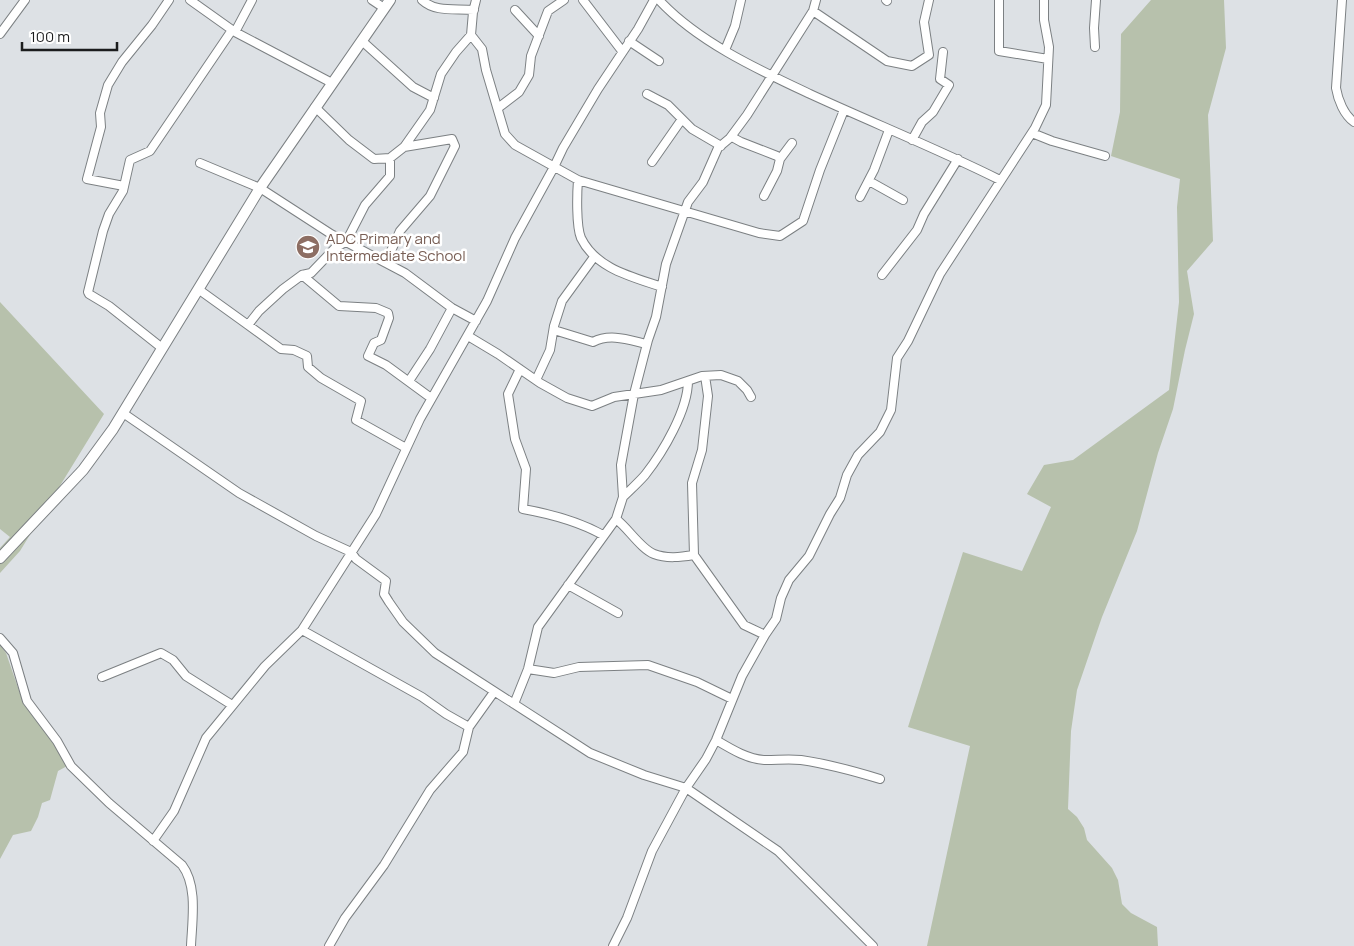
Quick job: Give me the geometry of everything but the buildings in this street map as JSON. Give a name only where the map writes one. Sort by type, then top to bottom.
[{"type":"main road","points":[[0,558],[83,470],[113,429],[260,188],[387,4]]},
{"type":"street","points":[[0,34],[25,0]]},
{"type":"street","points":[[124,186],[87,179],[100,127],[100,113],[108,85],[122,62],[152,25],[169,0]]},
{"type":"street","points":[[190,0],[233,31],[332,83]]},
{"type":"street","points":[[162,348],[109,306],[88,292],[109,214],[124,186],[130,160],[150,151],[233,31],[252,0]]},
{"type":"street","points":[[372,0],[387,4]]},
{"type":"street","points":[[422,0],[427,5],[435,8],[474,10]]},
{"type":"street","points":[[315,107],[350,140],[374,159],[390,158],[404,147],[430,110],[440,74],[471,35],[476,0]]},
{"type":"street","points":[[498,108],[519,92],[529,75],[531,56],[548,11],[564,0]]},
{"type":"street","points":[[583,0],[622,51]]},
{"type":"street","points":[[154,841],[174,811],[206,738],[265,666],[302,630],[376,514],[406,448],[487,301],[515,238],[563,148],[654,0]]},
{"type":"street","points":[[659,0],[673,15],[725,50],[772,76],[844,110],[958,159],[1000,180]]},
{"type":"street","points":[[725,50],[735,26],[742,0]]},
{"type":"street","points":[[514,704],[528,669],[538,627],[616,519],[623,497],[621,465],[634,394],[656,317],[666,264],[688,202],[703,182],[718,148],[732,137],[747,115],[813,11],[816,0]]},
{"type":"street","points":[[928,55],[924,22],[929,0]]},
{"type":"street","points":[[999,0],[999,51],[1048,59]]},
{"type":"street","points":[[613,946],[627,918],[652,851],[686,788],[706,759],[716,740],[742,676],[776,619],[781,598],[789,580],[809,556],[840,498],[847,475],[858,455],[880,432],[891,410],[897,358],[908,341],[940,274],[1032,133],[1046,104],[1049,47],[1044,20],[1044,0]]},
{"type":"street","points":[[1095,47],[1096,0]]},
{"type":"street","points":[[1342,0],[1336,88],[1338,99],[1350,120],[1354,122]]},
{"type":"street","points":[[515,10],[539,36]]},
{"type":"street","points":[[813,11],[887,61],[912,66],[928,55],[945,52],[940,79],[949,85],[932,112],[922,122],[912,140]]},
{"type":"street","points":[[471,35],[482,49],[486,70],[505,134],[515,145],[578,180],[759,233],[780,236],[803,221],[820,170],[844,110]]},
{"type":"street","points":[[362,41],[413,87],[434,98]]},
{"type":"street","points":[[629,41],[659,61]]},
{"type":"street","points":[[647,94],[668,105],[692,129],[722,146]]},
{"type":"street","points":[[652,162],[682,119]]},
{"type":"street","points":[[860,197],[874,170],[889,130]]},
{"type":"street","points":[[1032,133],[1052,141],[1105,156]]},
{"type":"street","points":[[732,137],[780,159]]},
{"type":"street","points":[[386,262],[400,231],[430,196],[455,146],[452,139],[404,147]]},
{"type":"street","points":[[764,196],[777,171],[780,159],[792,143]]},
{"type":"street","points":[[248,325],[259,311],[283,289],[302,275],[311,273],[336,247],[346,242],[365,205],[390,176],[390,158]]},
{"type":"street","points":[[882,275],[917,230],[924,214],[958,159]]},
{"type":"street","points":[[200,163],[260,188],[330,234],[405,273],[452,308],[476,321]]},
{"type":"street","points":[[578,180],[580,237],[594,257],[615,270],[662,287]]},
{"type":"street","points":[[869,181],[903,200]]},
{"type":"street","points":[[536,380],[550,350],[562,301],[594,257]]},
{"type":"street","points":[[302,275],[339,306],[376,308],[388,313],[389,318],[381,340],[374,343],[368,356],[386,365],[432,398]]},
{"type":"street","points":[[198,289],[281,349],[294,350],[307,356],[308,367],[321,378],[361,401],[356,420],[406,448]]},
{"type":"street","points":[[409,382],[430,349],[452,308]]},
{"type":"street","points":[[554,330],[593,342],[601,337],[621,337],[647,344]]},
{"type":"street","points":[[468,336],[567,398],[592,406],[614,397],[661,390],[705,376],[721,375],[738,381],[751,397]]},
{"type":"street","points":[[520,369],[508,394],[515,438],[526,469],[523,509],[560,517],[603,535]]},
{"type":"street","points":[[705,376],[708,396],[702,450],[692,483],[694,555],[744,625],[765,635]]},
{"type":"street","points":[[623,497],[644,475],[660,454],[680,414],[688,388],[688,381]]},
{"type":"street","points":[[123,413],[239,493],[316,536],[351,552],[356,560],[386,581],[384,594],[389,602],[403,622],[434,653],[590,753],[644,775],[686,788],[778,851],[873,946]]},
{"type":"street","points":[[616,519],[625,526],[640,544],[653,554],[673,558],[694,555]]},
{"type":"street","points":[[568,585],[618,613]]},
{"type":"street","points":[[302,630],[422,697],[446,714],[469,726]]},
{"type":"street","points":[[0,638],[13,653],[28,701],[57,741],[70,766],[188,872],[192,901],[191,946]]},
{"type":"street","points":[[102,677],[161,653],[173,660],[186,676],[232,705]]},
{"type":"street","points":[[528,669],[554,674],[579,666],[648,664],[697,682],[732,699]]},
{"type":"street","points":[[329,946],[345,918],[384,865],[430,790],[463,752],[469,726],[494,692]]},
{"type":"street","points":[[716,740],[728,748],[749,757],[765,760],[802,760],[850,770],[880,779]]},
{"type":"green space","points":[[1151,0],[1224,0],[1226,48],[1208,115],[1213,241],[1187,271],[1194,314],[1173,409],[1158,453],[1137,531],[1102,617],[1077,690],[1071,731],[1068,809],[1077,817],[1084,828],[1087,840],[1112,868],[1118,880],[1122,904],[1131,913],[1157,927],[1158,946],[927,946],[970,746],[908,727],[963,552],[1022,571],[1051,507],[1027,494],[1044,465],[1073,460],[1169,390],[1179,302],[1177,207],[1180,179],[1111,156],[1120,112],[1121,34]]},
{"type":"green space","points":[[0,302],[104,414],[20,551],[0,573],[0,548],[10,537],[0,529]]},
{"type":"green space","points":[[0,645],[6,653],[24,705],[54,739],[69,765],[58,771],[50,800],[42,803],[31,831],[13,835],[0,859]]},
{"type":"place","name":"ADC Primary and Intermediate School","points":[[308,247]]}]
